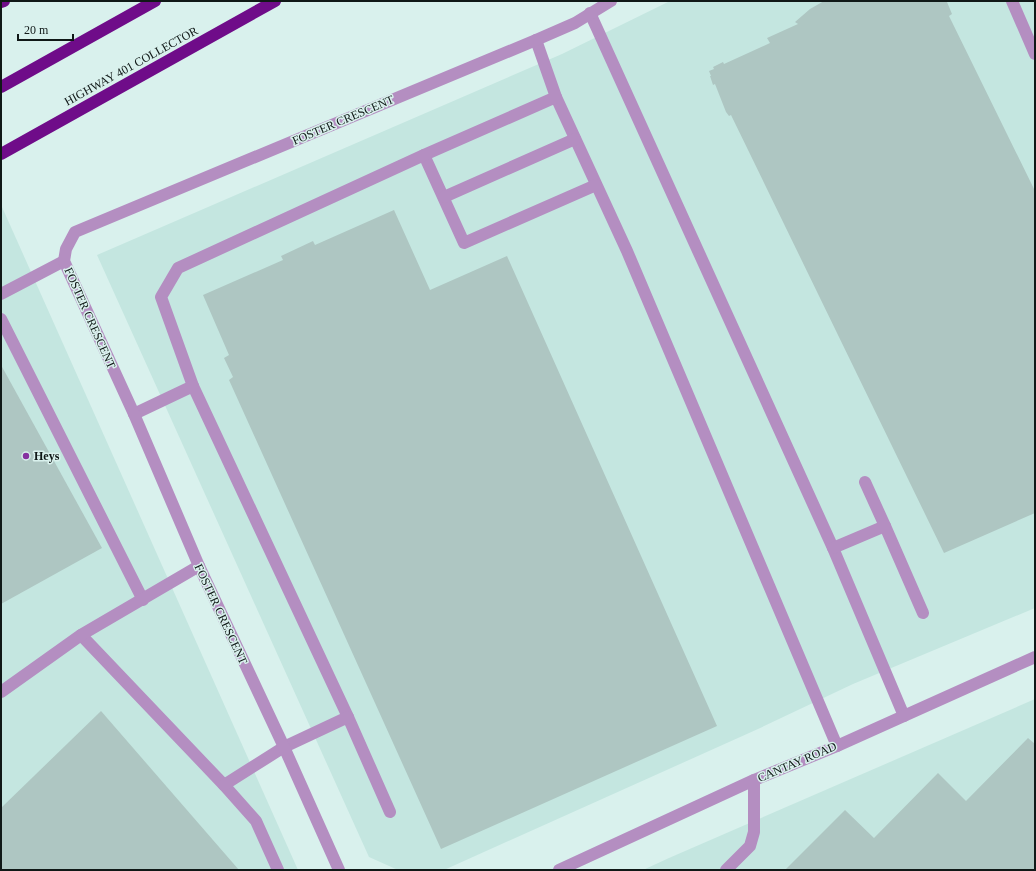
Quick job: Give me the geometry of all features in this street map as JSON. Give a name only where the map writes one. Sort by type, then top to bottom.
[{"type":"highway","points":[[1,87],[155,1]]},
{"type":"highway","name":"HIGHWAY 401 COLLECTOR","points":[[1,154],[275,1]]},
{"type":"street","name":"FOSTER CRESCENT","points":[[339,870],[284,746],[199,566],[134,414],[64,261],[66,249],[74,232],[536,40],[575,23],[611,1]]},
{"type":"street","points":[[1012,1],[1035,54]]},
{"type":"street","points":[[590,13],[833,548],[904,716]]},
{"type":"street","points":[[536,40],[556,96],[627,251],[837,746]]},
{"type":"street","points":[[390,812],[348,717],[193,386],[161,297],[178,268],[556,96]]},
{"type":"street","points":[[444,197],[575,139]]},
{"type":"street","points":[[424,155],[464,243],[596,185]]},
{"type":"street","points":[[1,294],[64,261]]},
{"type":"street","points":[[1,319],[143,600]]},
{"type":"street","points":[[134,414],[193,386]]},
{"type":"street","points":[[865,482],[923,613]]},
{"type":"street","points":[[833,548],[885,526]]},
{"type":"street","points":[[1,692],[81,635],[199,566]]},
{"type":"street","points":[[81,635],[224,785],[256,821],[278,870]]},
{"type":"street","name":"CANTAY ROAD","points":[[559,870],[754,780],[837,746],[1035,657]]},
{"type":"street","points":[[224,785],[284,746],[348,717]]},
{"type":"street","points":[[726,870],[750,846],[754,832],[754,780]]},
{"type":"shaded area","points":[[670,1],[1035,1],[1035,608],[853,684],[758,729],[444,870],[398,870],[369,857],[97,255],[562,54]]},
{"type":"shaded area","points":[[2,207],[298,870],[1,870]]},
{"type":"shaded area","points":[[1035,699],[1035,870],[643,870],[669,858]]},
{"type":"building","points":[[824,1],[947,2],[952,14],[949,16],[1035,191],[1035,513],[944,553],[731,115],[729,116],[726,112],[715,84],[713,85],[710,76],[709,71],[714,69],[713,67],[723,62],[724,64],[770,43],[767,38],[798,24],[795,22],[810,9]]},
{"type":"building","points":[[394,210],[430,290],[507,256],[717,726],[441,849],[229,380],[233,377],[224,358],[229,355],[203,295],[283,260],[281,256],[313,241],[315,245]]},
{"type":"building","name":"Heys","points":[[1,365],[102,548],[1,604]]},
{"type":"building","points":[[101,711],[239,870],[1,870],[1,808]]},
{"type":"building","points":[[1028,738],[1035,744],[1035,870],[785,870],[845,810],[874,838],[938,773],[966,801]]},
{"type":"place","name":"Heys","points":[[26,456]]}]
